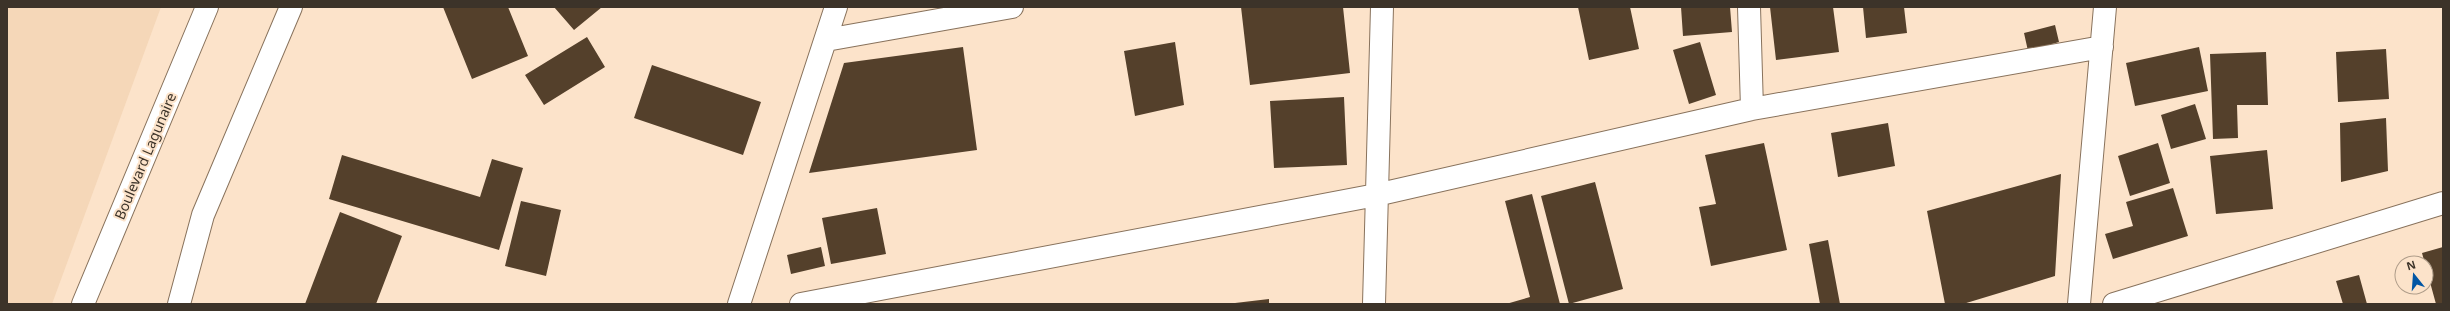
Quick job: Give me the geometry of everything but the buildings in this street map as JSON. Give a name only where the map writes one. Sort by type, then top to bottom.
[{"type":"street","name":"Boulevard Lagunaire","points":[[83,304],[207,7]]},
{"type":"street","points":[[179,304],[203,215],[292,7]]},
{"type":"street","points":[[739,304],[836,7]]},
{"type":"street","points":[[826,40],[1012,7]]},
{"type":"street","points":[[1374,304],[1382,7]]},
{"type":"street","points":[[1748,7],[1752,109]]},
{"type":"street","points":[[2079,304],[2105,7]]},
{"type":"street","points":[[801,304],[1376,195],[1752,109],[2102,47]]},
{"type":"street","points":[[2114,304],[2443,203]]},
{"type":"shaded area","points":[[7,7],[161,7],[52,304],[7,304]]}]
